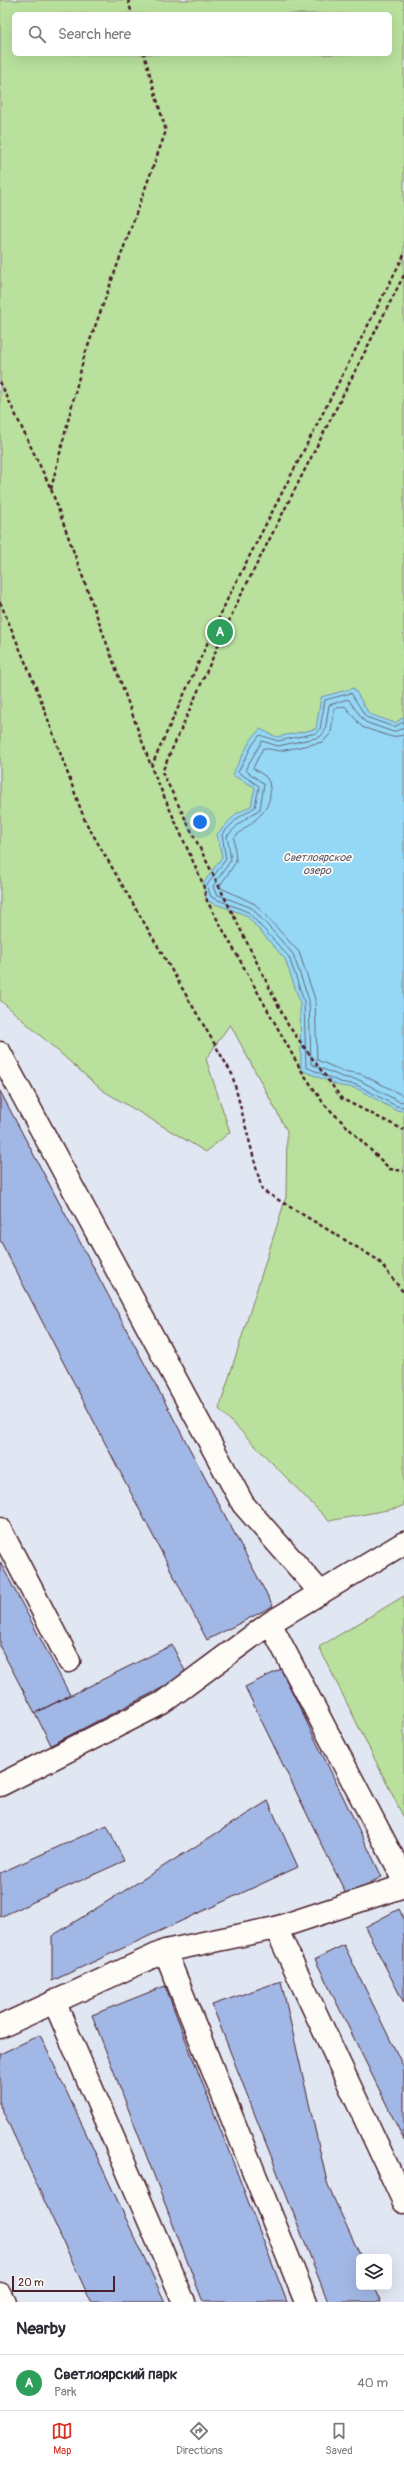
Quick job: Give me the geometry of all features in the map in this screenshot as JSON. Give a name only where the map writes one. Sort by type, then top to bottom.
[{"type":"lane","points":[[0,1053],[243,1504],[321,1593]]},
{"type":"lane","points":[[0,1529],[69,1661]]},
{"type":"lane","points":[[0,1785],[162,1703],[270,1623],[404,1543]]},
{"type":"lane","points":[[270,1623],[404,1879]]},
{"type":"lane","points":[[0,2027],[165,1951],[276,1928],[404,1886]]},
{"type":"lane","points":[[276,1928],[404,2202]]},
{"type":"lane","points":[[165,1951],[306,2302]]},
{"type":"lane","points":[[54,2001],[184,2302]]},
{"type":"lane","points":[[0,2294],[4,2302]]},
{"type":"path","points":[[128,0],[131,12]]},
{"type":"path","points":[[51,489],[84,357],[166,131],[145,56]]},
{"type":"path","points":[[151,767],[228,598],[404,256]]},
{"type":"path","points":[[404,275],[237,603],[162,772],[288,1025],[342,1099],[404,1130]]},
{"type":"path","points":[[0,382],[51,489],[151,767],[203,884],[208,900],[301,1070],[324,1104],[390,1169],[404,1171]]},
{"type":"path","points":[[0,602],[38,692],[85,821],[232,1074],[262,1190],[378,1260],[404,1293]]},
{"type":"green space","points":[[0,0],[404,0],[404,1505],[398,1508],[329,1521],[219,1409],[286,1197],[287,1131],[230,1024],[206,1059],[230,1132],[206,1152],[102,1090],[0,1000]]},
{"type":"green space","points":[[404,1596],[404,1818],[319,1647]]},
{"type":"water","name":"Светлоярское озеро","points":[[354,688],[369,714],[395,723],[404,717],[404,1111],[395,1110],[356,1088],[340,1086],[301,1070],[300,1002],[285,959],[246,915],[207,901],[203,884],[222,857],[217,834],[236,814],[251,806],[255,787],[232,775],[250,741],[260,729],[277,737],[316,729],[321,697]]},
{"type":"building","points":[[0,1091],[273,1606],[207,1640],[0,1240]]},
{"type":"building","points":[[0,1562],[70,1695],[35,1713],[0,1647]]},
{"type":"building","points":[[172,1645],[187,1675],[51,1745],[35,1713]]},
{"type":"building","points":[[281,1669],[382,1877],[346,1894],[245,1687]]},
{"type":"building","points":[[268,1801],[298,1867],[52,1981],[52,1936]]},
{"type":"building","points":[[107,1825],[124,1861],[0,1917],[0,1873]]},
{"type":"building","points":[[399,1909],[404,1919],[404,2003],[365,1927]]},
{"type":"building","points":[[344,1945],[404,2068],[404,2140],[315,1959]]},
{"type":"building","points":[[281,1981],[328,2186],[360,2254],[356,2254],[356,2290],[375,2290],[381,2302],[328,2302],[212,2005]]},
{"type":"building","points":[[165,1986],[287,2302],[203,2302],[92,2015]]},
{"type":"building","points":[[40,2035],[165,2302],[91,2302],[0,2105],[0,2054]]},
{"type":"place","name":"Светлоярский парк","points":[[220,632]]}]
